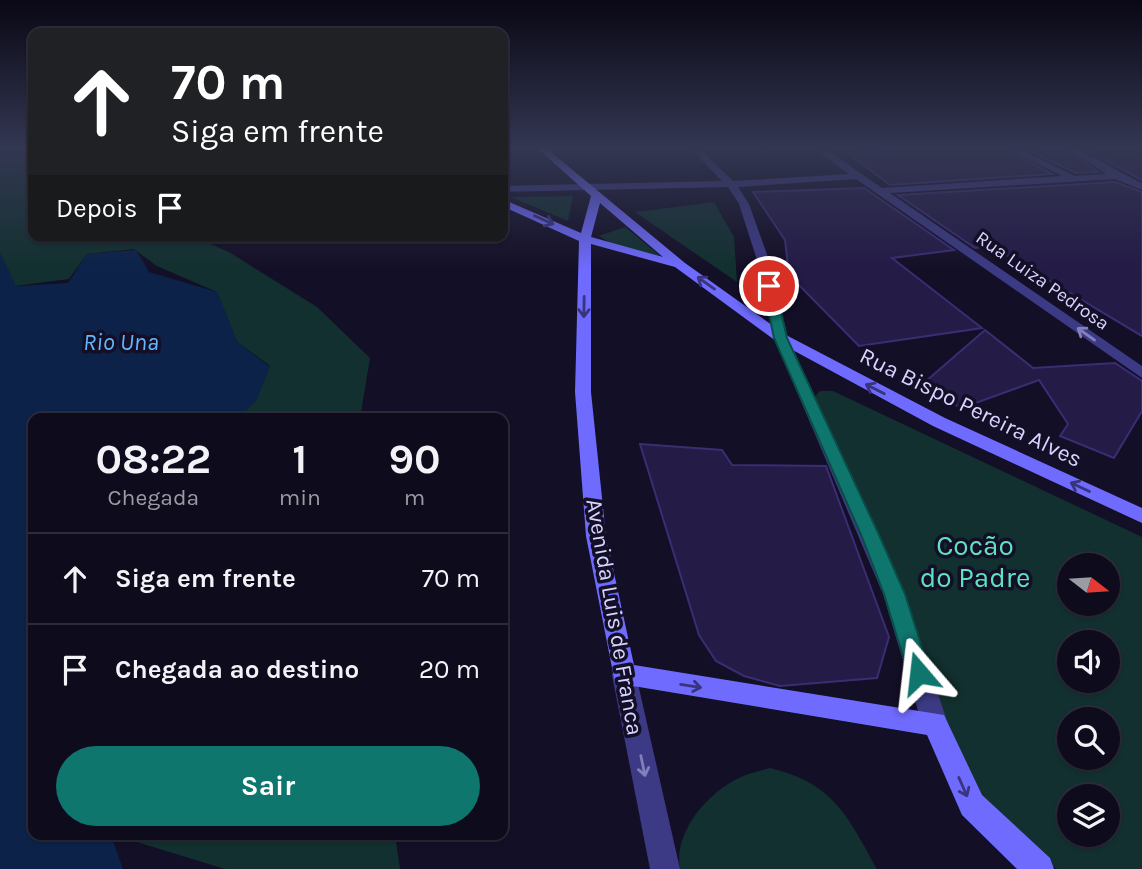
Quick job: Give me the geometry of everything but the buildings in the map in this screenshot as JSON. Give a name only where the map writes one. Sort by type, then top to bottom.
[{"type":"main road","name":"Rua Bispo Pereira Alves","points":[[587,189],[681,266],[781,338],[939,422],[1142,516]]},
{"type":"main road","name":"Avenida Luis de Franca","points":[[591,192],[585,239],[583,392],[596,536],[624,675]]},
{"type":"main road","points":[[508,205],[585,239],[681,266]]},
{"type":"main road","points":[[624,675],[935,724],[972,806],[1039,869]]},
{"type":"street","points":[[508,189],[591,192],[651,189]]},
{"type":"street","points":[[734,189],[744,204],[755,233],[781,338],[894,594],[935,724]]},
{"type":"street","name":"Rua Luiza Pedrosa","points":[[877,189],[1142,373]]},
{"type":"street","points":[[881,191],[920,189]]},
{"type":"street","name":"Avenida Luis de Franca","points":[[624,675],[665,869]]},
{"type":"green space","points":[[0,189],[28,189],[28,242],[206,242],[229,252],[317,307],[370,358],[361,413],[237,413],[270,366],[237,342],[217,292],[157,266],[134,249],[87,254],[69,279],[15,286],[0,253]]},
{"type":"green space","points":[[573,196],[568,221],[511,197]]},
{"type":"green space","points":[[714,202],[734,237],[737,282],[635,212]]},
{"type":"green space","points":[[625,227],[673,266],[622,250],[599,236]]},
{"type":"green space","name":"Cocão do Padre","points":[[820,391],[833,391],[1142,537],[1142,869],[1057,869],[1021,849],[938,760],[845,460],[819,427],[809,403]]},
{"type":"green space","points":[[770,768],[791,774],[824,792],[847,817],[877,869],[680,869],[679,855],[687,828],[704,804],[715,793],[739,778]]},
{"type":"green space","points":[[130,840],[396,840],[400,869],[225,869]]},
{"type":"water","name":"Rio Una","points":[[136,250],[149,272],[217,292],[237,342],[270,367],[256,401],[243,413],[28,413],[28,840],[113,840],[123,869],[0,869],[0,253],[16,286],[68,283],[87,254]]},
{"type":"route","points":[[769,286],[781,338],[871,537],[894,594],[919,673]]}]
